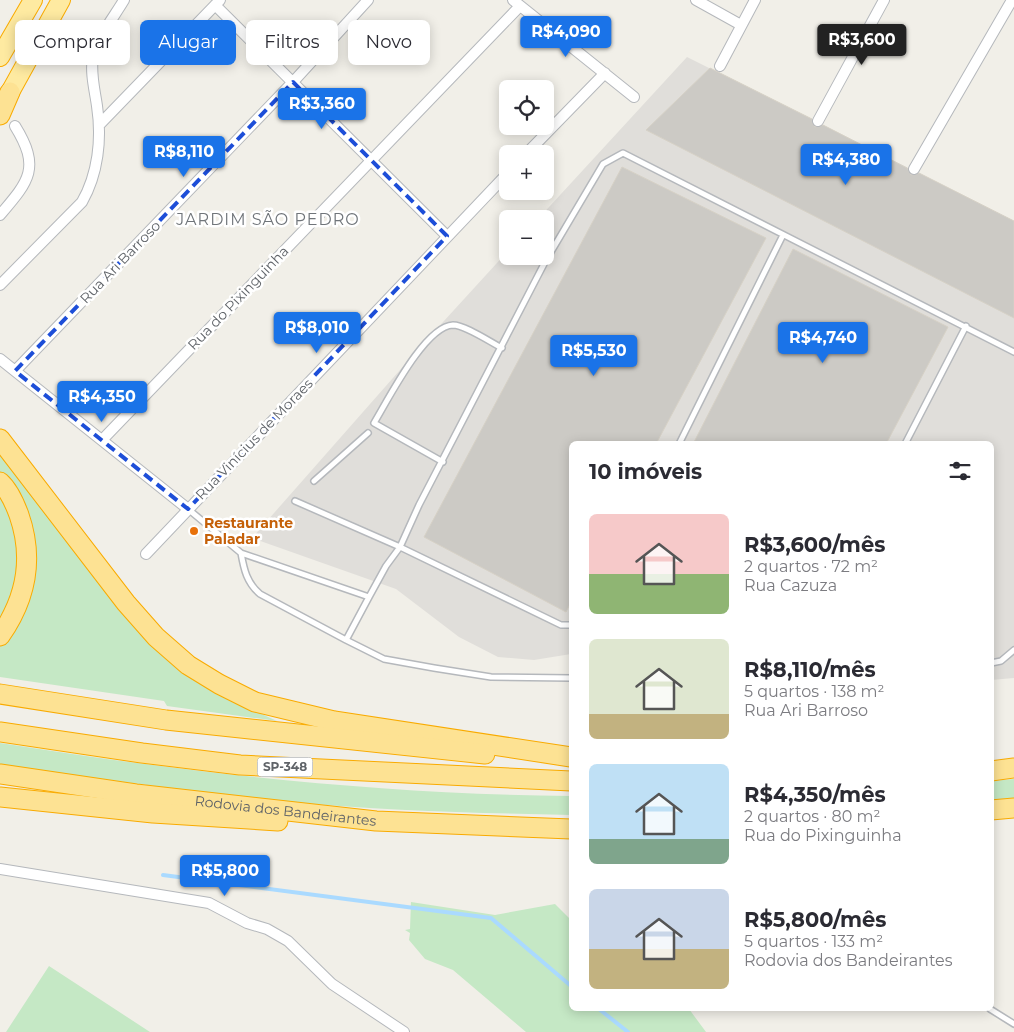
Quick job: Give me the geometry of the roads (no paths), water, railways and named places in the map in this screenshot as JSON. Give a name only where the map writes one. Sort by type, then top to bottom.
[{"type":"highway","points":[[0,57],[33,0]]},
{"type":"highway","points":[[0,110],[61,0]]},
{"type":"highway","points":[[8,120],[10,92]]},
{"type":"highway","points":[[0,439],[126,604],[156,637],[188,665],[219,684],[255,702],[334,721],[569,758]]},
{"type":"highway","points":[[0,482],[17,509],[26,534],[28,564],[23,589],[13,617],[0,636]]},
{"type":"highway","points":[[0,694],[166,720],[445,751],[569,758]]},
{"type":"highway","name":"SP-348","points":[[0,732],[240,765],[569,781]]},
{"type":"highway","points":[[994,765],[1014,767]]},
{"type":"highway","points":[[994,770],[1014,767]]},
{"type":"highway","name":"Rodovia dos Bandeirantes","points":[[0,774],[136,794],[376,821],[569,829]]},
{"type":"highway","points":[[0,798],[249,820],[376,821]]},
{"type":"highway","points":[[994,810],[1014,808]]},
{"type":"street","points":[[0,285],[82,202],[90,188],[95,170],[100,124],[92,69],[93,55],[124,0]]},
{"type":"street","name":"Rua Ari Barroso","points":[[16,371],[293,82],[368,0]]},
{"type":"street","points":[[696,0],[741,25]]},
{"type":"street","points":[[720,66],[755,0]]},
{"type":"street","points":[[818,121],[884,0]]},
{"type":"street","points":[[914,169],[1012,0]]},
{"type":"street","points":[[100,124],[217,3],[369,161],[447,236]]},
{"type":"street","points":[[516,3],[634,97]]},
{"type":"street","name":"Rua do Pixinguinha","points":[[103,439],[369,161],[516,3]]},
{"type":"street","points":[[535,145],[605,73]]},
{"type":"street","points":[[0,215],[21,191],[30,169],[30,157],[26,142],[8,120]]},
{"type":"street","name":"Rua Vinícius de Moraes","points":[[146,554],[499,182]]},
{"type":"street","points":[[0,359],[188,508]]},
{"type":"street","points":[[0,869],[209,903],[247,923],[267,929],[288,941],[332,984],[404,1032]]},
{"type":"lane","points":[[346,640],[386,566],[400,547],[419,505],[443,462],[488,370],[502,348],[545,262],[603,164],[623,153],[1014,352]]},
{"type":"lane","points":[[680,441],[783,235]]},
{"type":"lane","points":[[443,462],[374,423],[415,354],[444,328],[459,326],[502,348]]},
{"type":"lane","points":[[907,441],[966,326]]},
{"type":"lane","points":[[314,481],[368,433]]},
{"type":"lane","points":[[295,501],[400,547],[561,625],[569,625]]},
{"type":"lane","points":[[188,508],[241,553],[369,597]]},
{"type":"lane","points":[[241,553],[245,573],[252,587],[260,594],[384,659],[491,678],[569,678]]},
{"type":"lane","points":[[994,663],[1001,662],[1014,650]]},
{"type":"lane","points":[[993,1011],[1014,1024]]},
{"type":"waterway","points":[[163,875],[491,918],[569,984]]},
{"type":"waterway","points":[[602,1011],[628,1032]]},
{"type":"place","name":"Restaurante Paladar","points":[[194,531]]},
{"type":"district","name":"JARDIM SÃO PEDRO","points":[[268,219]]}]
